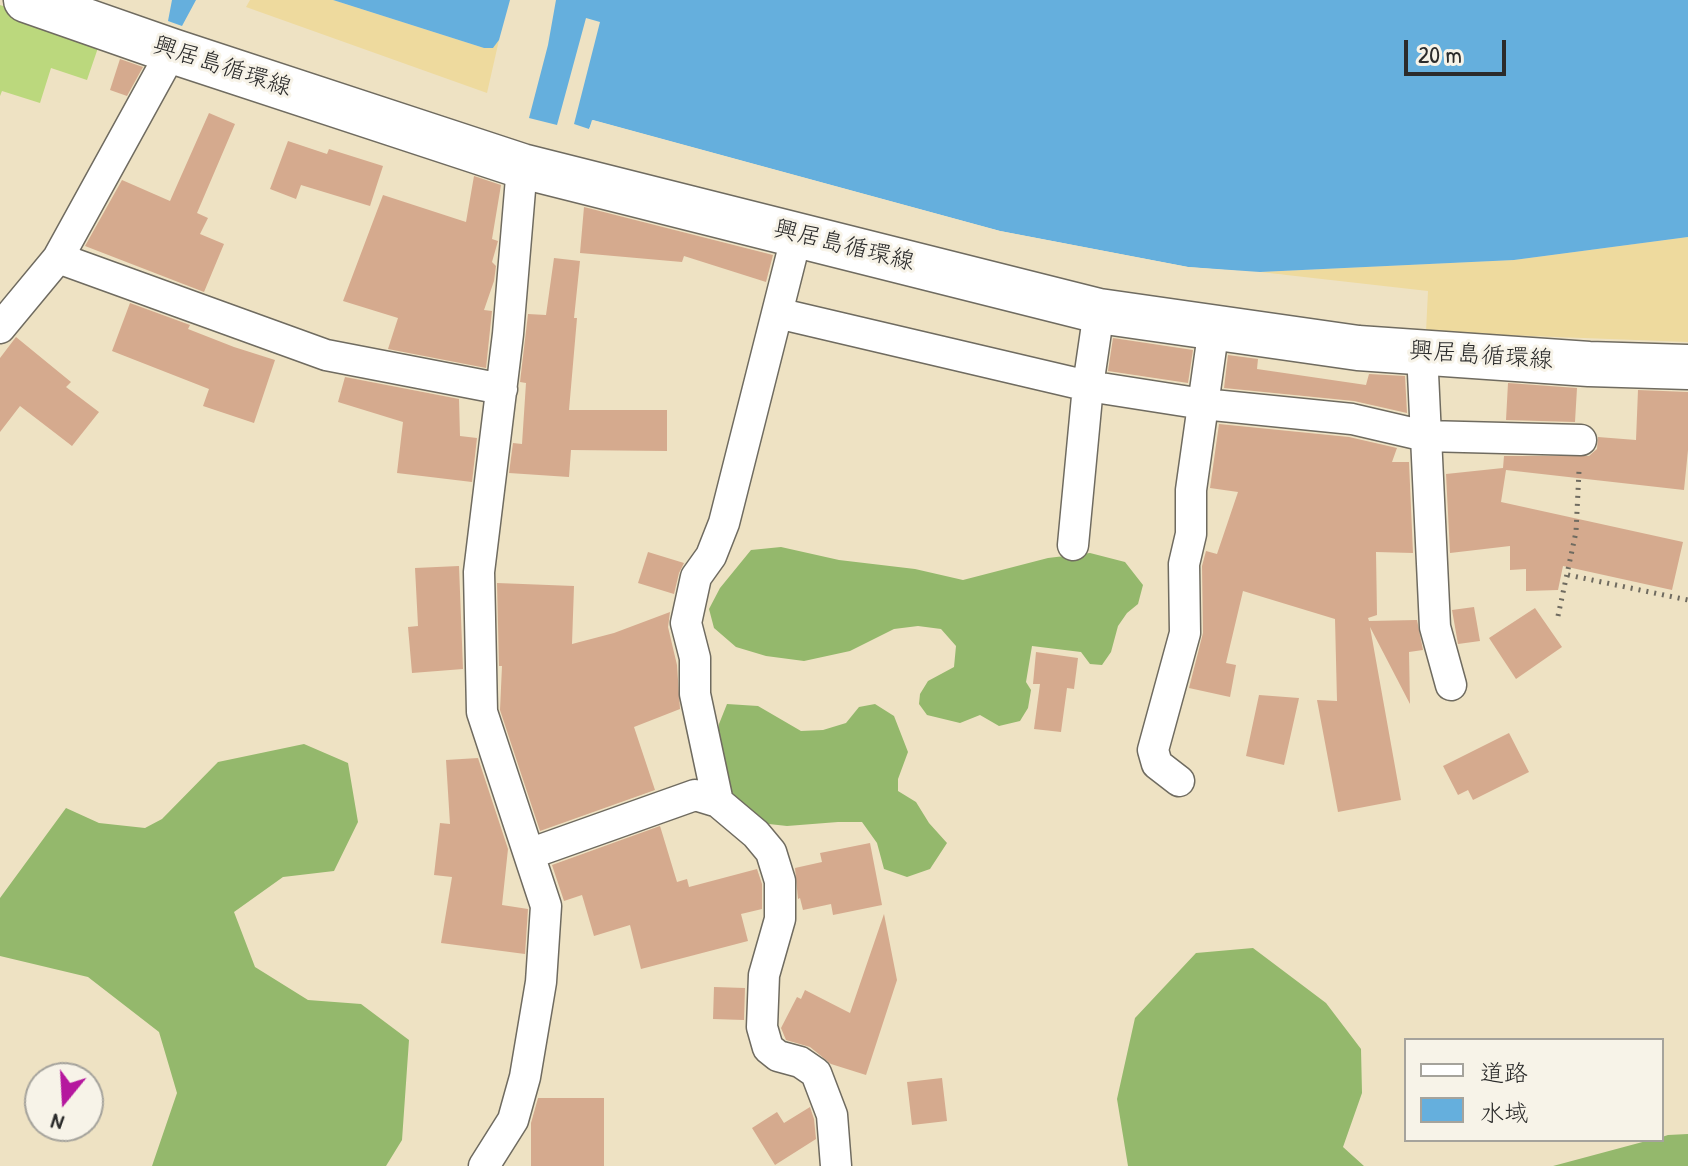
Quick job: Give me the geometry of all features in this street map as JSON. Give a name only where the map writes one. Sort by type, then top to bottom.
[{"type":"main road","name":"興居島循環線","points":[[26,0],[522,166],[1099,311],[1358,348],[1589,364],[1688,367]]},
{"type":"street","points":[[0,328],[58,258],[172,51]]},
{"type":"street","points":[[484,1166],[513,1120],[525,1077],[541,982],[546,906],[482,712],[479,572],[502,389],[522,166]]},
{"type":"street","points":[[718,802],[695,694],[695,658],[686,623],[696,577],[711,556],[724,523],[797,234]]},
{"type":"street","points":[[58,258],[326,355],[502,389]]},
{"type":"street","points":[[1073,545],[1088,386],[1099,311]]},
{"type":"street","points":[[777,313],[1088,386],[1203,404],[1352,419],[1425,436],[1581,440]]},
{"type":"street","points":[[1179,781],[1157,764],[1153,750],[1185,633],[1184,564],[1191,534],[1191,490],[1214,327]]},
{"type":"street","points":[[1422,352],[1435,627],[1451,685]]},
{"type":"street","points":[[529,854],[695,795],[718,802],[756,834],[771,852],[780,881],[780,919],[764,975],[762,1027],[768,1048],[778,1056],[800,1062],[816,1073],[832,1115],[836,1166]]},
{"type":"path","points":[[1558,616],[1576,532],[1581,440]]},
{"type":"path","points":[[1568,575],[1688,600]]},
{"type":"green space","points":[[0,5],[101,39],[87,80],[51,68],[40,103],[2,91],[0,96]]},
{"type":"green space","points":[[781,547],[839,560],[915,569],[963,580],[1048,558],[1090,553],[1125,562],[1143,585],[1138,604],[1118,626],[1111,652],[1102,665],[1090,664],[1081,652],[1032,646],[1026,682],[1031,690],[1028,708],[1020,721],[999,726],[980,715],[960,723],[927,715],[919,704],[920,694],[928,681],[954,667],[956,646],[941,629],[918,626],[894,629],[850,651],[804,661],[766,656],[736,647],[714,628],[709,609],[720,588],[751,550]]},
{"type":"green space","points":[[727,704],[758,706],[801,731],[823,730],[846,723],[859,707],[875,704],[894,716],[908,752],[898,779],[898,791],[916,802],[947,843],[930,869],[907,877],[884,869],[877,843],[862,822],[787,826],[769,824],[752,814],[733,795],[718,748],[719,724]]},
{"type":"green space","points":[[304,744],[348,763],[358,822],[334,871],[283,877],[234,912],[255,967],[308,1000],[361,1004],[409,1040],[402,1140],[386,1166],[152,1166],[177,1093],[159,1032],[88,977],[0,956],[0,898],[66,808],[99,823],[145,828],[162,819],[218,762]]},
{"type":"green space","points":[[1253,948],[1326,1003],[1361,1049],[1362,1093],[1343,1147],[1364,1166],[1128,1166],[1117,1099],[1135,1018],[1196,953]]},
{"type":"green space","points":[[1688,1134],[1688,1166],[1553,1166],[1643,1142],[1664,1142],[1664,1136]]},
{"type":"sand","points":[[250,0],[333,0],[484,48],[493,48],[499,40],[487,93],[246,7]]},
{"type":"sand","points":[[1688,237],[1688,342],[1426,332],[1428,291],[1260,272],[1514,260]]},
{"type":"water","points":[[172,0],[196,0],[182,26],[168,21]]},
{"type":"water","points":[[333,0],[510,0],[499,40],[493,48],[484,48]]},
{"type":"water","points":[[556,0],[1688,0],[1688,237],[1514,260],[1260,272],[1188,267],[1000,231],[593,120],[589,129],[574,124],[600,22],[586,18],[557,125],[529,118]]},
{"type":"pier","points":[[592,120],[1000,231],[1188,267],[1285,275],[1188,271],[1000,235],[595,124],[588,133]]},
{"type":"building","points":[[120,59],[143,67],[127,96],[110,90]]},
{"type":"building","points":[[209,113],[235,124],[197,213],[208,218],[200,234],[224,244],[204,292],[85,246],[122,180],[170,201]]},
{"type":"building","points":[[288,141],[327,154],[329,149],[383,166],[370,206],[301,185],[296,199],[270,189]]},
{"type":"building","points":[[474,176],[501,185],[492,239],[498,241],[492,262],[496,266],[494,281],[484,310],[492,311],[486,368],[388,349],[398,318],[343,301],[383,195],[466,222]]},
{"type":"building","points":[[584,207],[773,255],[766,282],[684,256],[682,262],[580,253]]},
{"type":"building","points":[[554,258],[580,261],[569,410],[667,410],[667,451],[571,450],[569,477],[509,473],[513,443],[522,444],[526,383],[520,382],[528,314],[546,315]]},
{"type":"building","points":[[130,303],[190,325],[188,329],[275,360],[254,423],[203,406],[209,389],[112,351]]},
{"type":"building","points":[[16,337],[71,382],[66,387],[99,412],[72,446],[20,406],[0,432],[0,358]]},
{"type":"building","points":[[1113,338],[1193,350],[1188,383],[1108,371]]},
{"type":"building","points":[[1228,355],[1258,359],[1257,369],[1366,385],[1369,374],[1405,376],[1407,413],[1354,401],[1224,388]]},
{"type":"building","points":[[345,377],[459,399],[460,436],[477,438],[472,482],[397,473],[403,422],[338,402]]},
{"type":"building","points":[[1508,383],[1577,388],[1575,422],[1506,420]]},
{"type":"building","points":[[1638,390],[1688,392],[1684,490],[1506,470],[1501,502],[1683,542],[1672,590],[1563,566],[1558,590],[1526,591],[1526,569],[1510,570],[1510,546],[1450,553],[1446,474],[1503,468],[1504,456],[1589,456],[1597,449],[1598,437],[1636,440]]},
{"type":"building","points":[[1219,424],[1349,437],[1397,448],[1392,462],[1409,462],[1413,553],[1376,552],[1377,615],[1368,618],[1369,621],[1417,620],[1423,650],[1409,652],[1410,704],[1370,627],[1401,800],[1338,812],[1317,700],[1337,701],[1335,619],[1243,591],[1226,663],[1236,665],[1230,697],[1189,688],[1203,633],[1202,566],[1206,551],[1217,554],[1238,492],[1210,488]]},
{"type":"building","points":[[648,552],[684,563],[674,594],[638,583]]},
{"type":"building","points":[[459,566],[463,669],[412,673],[408,627],[418,626],[415,568]]},
{"type":"building","points":[[497,583],[574,586],[572,644],[614,633],[670,612],[668,627],[677,665],[680,709],[634,727],[655,790],[540,831],[500,710],[502,666],[499,666]]},
{"type":"building","points":[[1474,607],[1480,641],[1458,644],[1452,610]]},
{"type":"building","points":[[1535,608],[1562,647],[1516,679],[1489,638]]},
{"type":"building","points":[[1036,652],[1078,658],[1074,689],[1067,688],[1061,732],[1034,729],[1040,684],[1033,684]]},
{"type":"building","points":[[1259,695],[1299,698],[1284,765],[1246,756]]},
{"type":"building","points":[[1509,733],[1529,772],[1473,800],[1468,790],[1458,795],[1443,766]]},
{"type":"building","points":[[478,758],[508,849],[502,905],[528,909],[525,954],[441,943],[452,877],[434,875],[440,823],[450,824],[446,760]]},
{"type":"building","points":[[660,826],[677,882],[687,879],[689,887],[757,869],[762,884],[762,909],[741,914],[748,941],[641,969],[630,925],[594,936],[582,895],[564,901],[552,865]]},
{"type":"building","points":[[870,843],[882,905],[833,915],[831,904],[803,910],[798,899],[795,868],[822,862],[820,853]]},
{"type":"building","points":[[884,914],[897,980],[866,1075],[831,1064],[810,1047],[786,1040],[781,1028],[797,997],[801,999],[805,990],[850,1013]]},
{"type":"building","points":[[714,987],[745,988],[744,1020],[713,1019]]},
{"type":"building","points":[[942,1078],[947,1121],[912,1125],[907,1082]]},
{"type":"building","points":[[538,1098],[604,1098],[604,1166],[531,1166],[531,1123]]},
{"type":"building","points":[[810,1107],[816,1139],[775,1165],[752,1128],[777,1112],[784,1123]]}]
